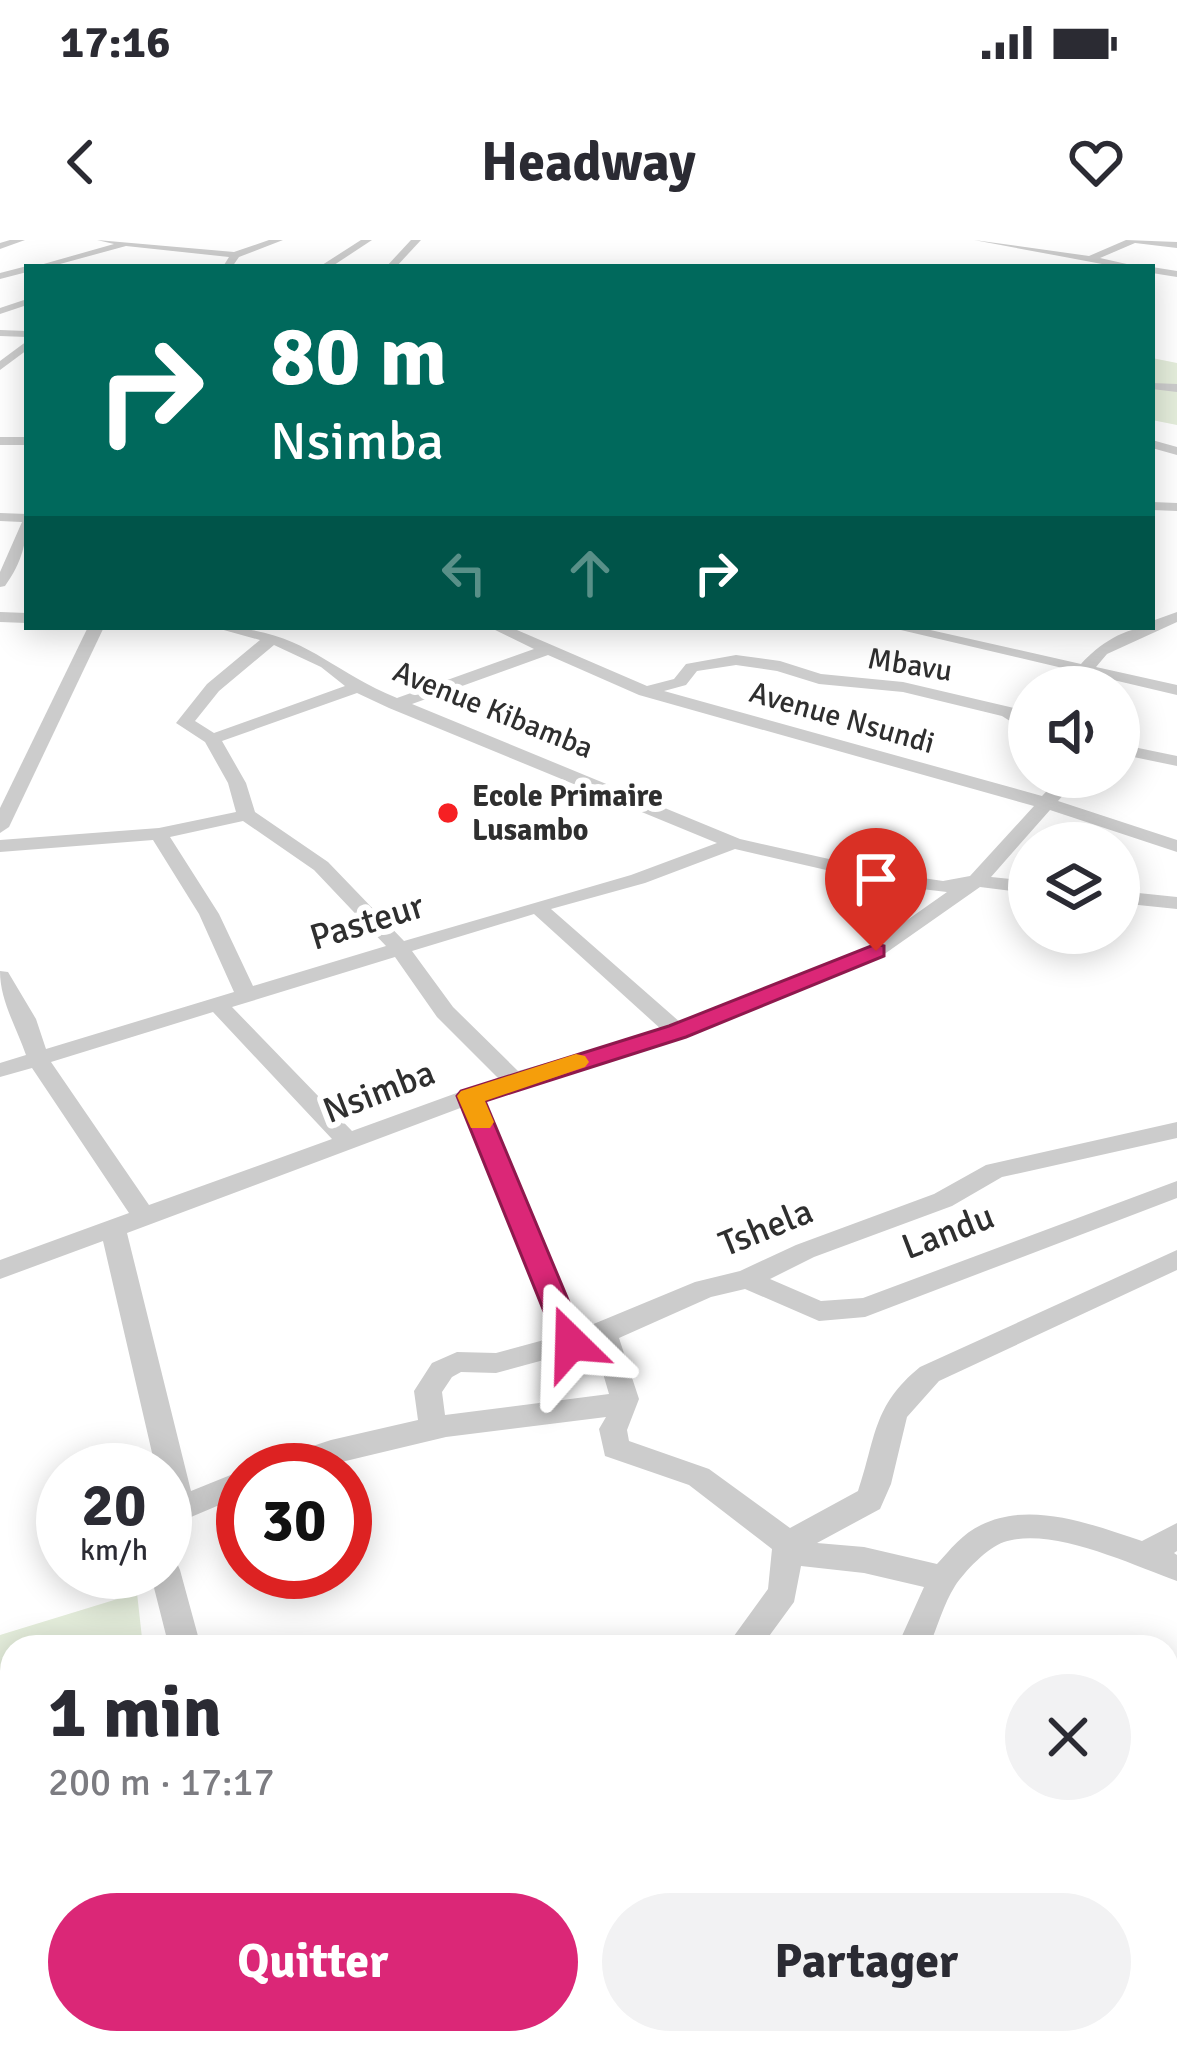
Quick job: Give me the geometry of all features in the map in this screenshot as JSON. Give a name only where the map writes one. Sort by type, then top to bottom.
[{"type":"street","points":[[0,246],[20,240]]},
{"type":"street","points":[[102,240],[235,255],[278,240]]},
{"type":"street","points":[[50,264],[141,240]]},
{"type":"street","points":[[329,264],[367,240]]},
{"type":"street","points":[[394,264],[416,240]]},
{"type":"street","points":[[979,240],[1121,264]]},
{"type":"street","points":[[1092,258],[1133,240],[1177,244]]},
{"type":"street","points":[[165,259],[186,251]]},
{"type":"street","points":[[229,264],[235,255]]},
{"type":"street","points":[[0,367],[24,347]]},
{"type":"street","points":[[0,583],[24,528]]},
{"type":"street","points":[[0,827],[95,630]]},
{"type":"street","name":"Avenue Kibamba","points":[[234,630],[272,639],[337,668],[357,688],[734,843],[896,880],[943,886],[976,880],[1008,884]]},
{"type":"street","name":"Avenue Nsundi","points":[[503,630],[645,691],[1049,804],[1177,846]]},
{"type":"street","points":[[910,630],[1077,666]]},
{"type":"street","points":[[1088,666],[1101,651],[1145,630]]},
{"type":"street","points":[[272,639],[212,687],[184,724],[212,739],[237,783],[246,815],[321,866],[398,946],[445,1012],[514,1081]]},
{"type":"street","points":[[395,704],[544,651]]},
{"type":"street","name":"Mbavu","points":[[645,691],[680,682],[692,667],[736,660],[781,666],[819,679],[928,691],[1008,712]]},
{"type":"street","points":[[1140,685],[1177,690]]},
{"type":"street","points":[[212,739],[357,688]]},
{"type":"street","points":[[1140,753],[1177,761]]},
{"type":"street","name":"Nsimba","points":[[0,1270],[470,1096],[677,1032],[876,951],[976,880],[1054,798]]},
{"type":"street","points":[[0,846],[159,835],[246,815]]},
{"type":"street","points":[[159,835],[209,914],[246,994]]},
{"type":"street","name":"Pasteur","points":[[0,1070],[398,946],[638,879],[734,843]]},
{"type":"street","points":[[1140,899],[1177,903]]},
{"type":"street","points":[[537,907],[677,1032]]},
{"type":"street","points":[[0,977],[25,1019],[39,1061],[142,1215]]},
{"type":"street","points":[[217,1004],[350,1143]]},
{"type":"street","points":[[470,1096],[571,1343]]},
{"type":"street","name":"Tshela","points":[[433,1428],[428,1391],[442,1370],[457,1362],[496,1363],[604,1333],[704,1289],[747,1280],[805,1251],[943,1200],[995,1171],[1177,1130]]},
{"type":"street","name":"Landu","points":[[747,1280],[818,1312],[866,1307],[1177,1189]]},
{"type":"street","points":[[113,1229],[158,1443]]},
{"type":"street","points":[[788,1544],[869,1500],[876,1490],[885,1431],[912,1385],[958,1357],[1177,1259]]},
{"type":"street","points":[[604,1333],[625,1399],[624,1415],[613,1429],[615,1448],[699,1477],[802,1554],[864,1560],[944,1578]]},
{"type":"street","points":[[359,1443],[512,1415],[595,1413],[625,1399]]},
{"type":"street","points":[[918,1635],[944,1578],[993,1533],[1034,1528],[1145,1555],[1177,1568]]},
{"type":"street","points":[[1145,1555],[1177,1536]]},
{"type":"street","points":[[751,1635],[783,1593],[788,1544]]},
{"type":"street","points":[[172,1599],[181,1635]]},
{"type":"green space","points":[[1155,359],[1177,363],[1177,425],[1155,421]]},
{"type":"green space","points":[[117,1599],[138,1599],[142,1635],[0,1635]]},
{"type":"slow traffic","points":[[481,1122],[470,1096],[576,1062]]},
{"type":"place","name":"Ecole Primaire Lusambo","points":[[448,813]]},
{"type":"route","points":[[571,1343],[470,1096],[677,1032],[876,951]]}]
